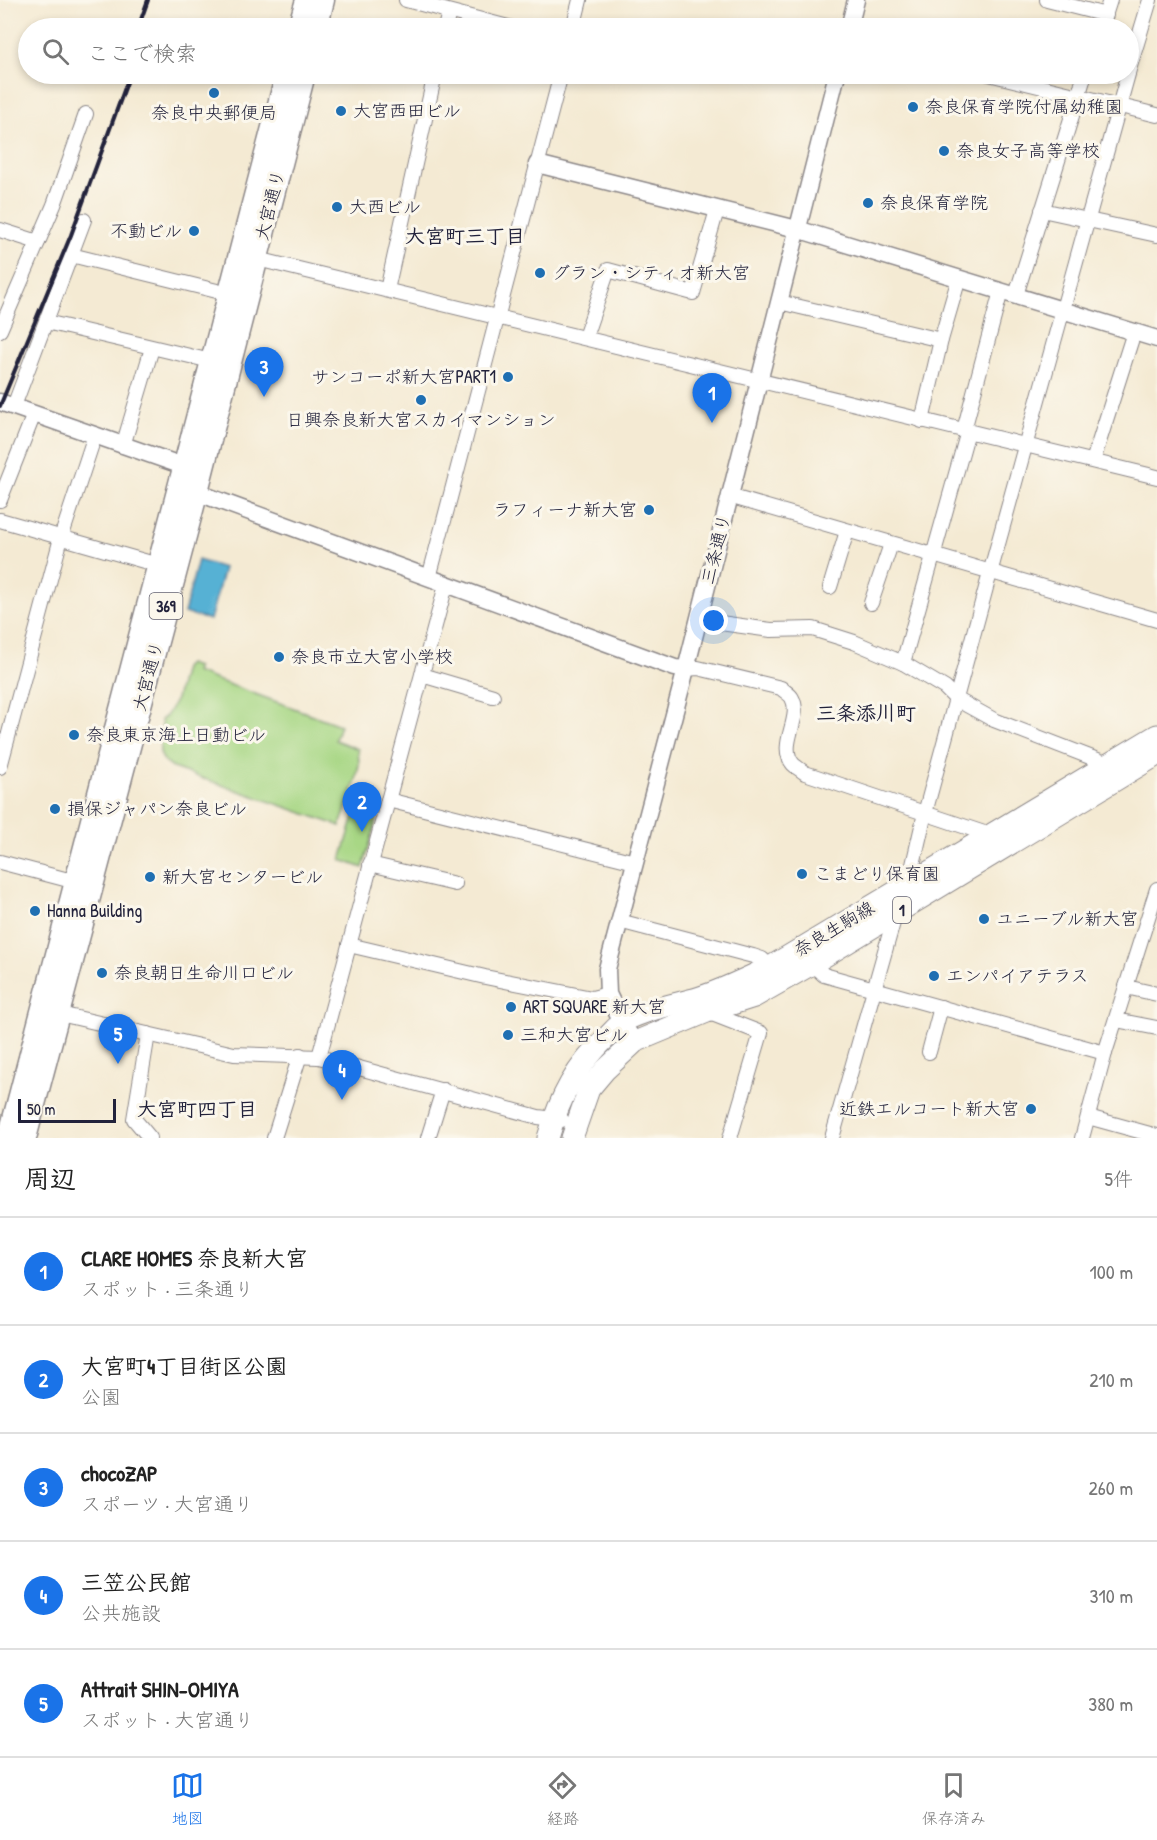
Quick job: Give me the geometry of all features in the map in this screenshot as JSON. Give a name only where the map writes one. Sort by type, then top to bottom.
[{"type":"highway","points":[[302,18],[307,0]]},
{"type":"highway","points":[[318,18],[323,0]]},
{"type":"highway","name":"大宮通り","points":[[9,1138],[50,1011],[197,491],[285,84]]},
{"type":"highway","name":"大宮通り","points":[[25,1138],[76,882],[183,466],[229,294],[248,256],[301,84]]},
{"type":"main road","name":"奈良生駒線","points":[[622,1023],[661,1006],[695,999],[730,987],[770,967],[1157,735]]},
{"type":"main road","name":"奈良生駒線","points":[[635,1042],[707,1012],[754,997],[1157,755]]},
{"type":"main road","name":"1","points":[[551,1128],[567,1089],[586,1058],[622,1023]]},
{"type":"main road","name":"1","points":[[574,1131],[589,1089],[605,1070],[635,1042]]},
{"type":"street","points":[[406,0],[473,18]]},
{"type":"street","points":[[576,18],[580,0]]},
{"type":"street","points":[[852,18],[856,0]]},
{"type":"street","points":[[1047,0],[1093,18]]},
{"type":"street","points":[[1104,18],[1110,0]]},
{"type":"street","points":[[1139,36],[1150,0]]},
{"type":"street","points":[[448,18],[449,12]]},
{"type":"street","points":[[387,290],[433,84]]},
{"type":"street","points":[[429,578],[558,84]]},
{"type":"street","name":"三条通り","points":[[635,1042],[622,1023],[608,994],[607,969],[699,620],[834,84]]},
{"type":"street","points":[[1031,84],[1157,115]]},
{"type":"street","points":[[903,663],[935,556],[966,430],[1008,293],[1042,210],[1081,84]]},
{"type":"street","points":[[832,1138],[903,888],[912,869],[990,573],[1125,84]]},
{"type":"street","points":[[0,330],[4,310],[38,242],[86,114]]},
{"type":"street","points":[[537,164],[797,229],[1157,339]]},
{"type":"street","points":[[585,337],[608,270],[693,293],[717,210]]},
{"type":"street","points":[[1042,210],[1157,234]]},
{"type":"street","points":[[84,220],[46,322],[7,404],[183,466],[197,491],[214,499],[446,585],[675,668],[698,668],[781,688],[792,697],[795,709],[788,743],[789,755],[793,764],[805,773],[990,835]]},
{"type":"street","points":[[0,230],[38,242]]},
{"type":"street","points":[[71,255],[229,294]]},
{"type":"street","points":[[248,256],[1157,477]]},
{"type":"street","points":[[922,421],[940,340],[959,278]]},
{"type":"street","points":[[779,302],[940,340]]},
{"type":"street","points":[[46,322],[211,361]]},
{"type":"street","points":[[1093,461],[1134,332]]},
{"type":"street","points":[[123,446],[152,348]]},
{"type":"street","points":[[0,500],[34,414]]},
{"type":"street","points":[[0,767],[61,538],[95,435]]},
{"type":"street","points":[[729,496],[1157,620]]},
{"type":"street","points":[[0,520],[158,565]]},
{"type":"street","points":[[830,587],[847,531]]},
{"type":"street","points":[[871,603],[891,543]]},
{"type":"street","points":[[320,1057],[446,585]]},
{"type":"street","points":[[699,620],[771,630],[813,629],[854,642],[903,663],[945,688],[956,699],[994,720],[1108,764]]},
{"type":"street","points":[[422,675],[493,696]]},
{"type":"street","points":[[388,800],[635,862]]},
{"type":"street","points":[[0,862],[76,882]]},
{"type":"street","points":[[370,864],[455,884]]},
{"type":"street","points":[[1082,1138],[1105,1053],[1157,889]]},
{"type":"street","points":[[619,921],[753,956],[762,959],[770,967]]},
{"type":"street","points":[[349,945],[592,998],[608,994]]},
{"type":"street","points":[[812,964],[824,975],[1105,1053]]},
{"type":"street","points":[[1126,987],[1157,994]]},
{"type":"street","points":[[929,1052],[941,1007]]},
{"type":"street","points":[[50,1011],[234,1054],[320,1057],[538,1117],[551,1128],[574,1131]]},
{"type":"street","points":[[707,1012],[761,1033],[730,1138]]},
{"type":"street","points":[[1116,1020],[1157,1029]]},
{"type":"street","points":[[148,1034],[134,1119],[150,1138]]},
{"type":"street","points":[[274,1138],[300,1055]]},
{"type":"street","points":[[428,1138],[443,1090]]},
{"type":"street","points":[[1088,1117],[1149,1135]]},
{"type":"green space","points":[[188,664],[197,667],[195,672],[340,725],[335,740],[358,749],[359,764],[356,780],[340,826],[173,768],[166,762],[160,751],[161,720],[167,715],[176,699],[184,668]]},
{"type":"green space","points":[[360,797],[381,804],[363,868],[341,860]]},
{"type":"water","points":[[198,560],[224,568],[210,620],[184,613]]},
{"type":"railway","points":[[142,18],[148,0]]},
{"type":"railway","points":[[0,406],[71,235],[126,84]]},
{"type":"place","name":"奈良中央郵便局","points":[[214,93]]},
{"type":"place","name":"奈良保育学院付属幼稚園","points":[[913,107]]},
{"type":"place","name":"大宮西田ビル","points":[[341,111]]},
{"type":"place","name":"奈良女子高等学校","points":[[944,151]]},
{"type":"place","name":"奈良保育学院","points":[[868,203]]},
{"type":"place","name":"大西ビル","points":[[337,207]]},
{"type":"place","name":"不動ビル","points":[[194,231]]},
{"type":"place","name":"グラン・シティオ新大宮","points":[[540,273]]},
{"type":"place","name":"サンコーポ新大宮PART1","points":[[508,377]]},
{"type":"place","name":"chocoZAP","points":[[264,397]]},
{"type":"place","name":"日興奈良新大宮スカイマンション","points":[[421,400]]},
{"type":"place","name":"CLARE HOMES 奈良新大宮","points":[[712,423]]},
{"type":"place","name":"ラフィーナ新大宮","points":[[649,510]]},
{"type":"place","name":"奈良市立大宮小学校","points":[[279,657]]},
{"type":"place","name":"奈良東京海上日動ビル","points":[[74,735]]},
{"type":"place","name":"損保ジャパン奈良ビル","points":[[55,809]]},
{"type":"place","name":"大宮町4丁目街区公園","points":[[362,832]]},
{"type":"place","name":"こまどり保育園","points":[[802,874]]},
{"type":"place","name":"新大宮センタービル","points":[[150,877]]},
{"type":"place","name":"Hanna Building","points":[[35,911]]},
{"type":"place","name":"ユニーブル新大宮","points":[[984,919]]},
{"type":"place","name":"奈良朝日生命川口ビル","points":[[102,973]]},
{"type":"place","name":"エンパイアテラス","points":[[934,976]]},
{"type":"place","name":"ART SQUARE 新大宮","points":[[511,1007]]},
{"type":"place","name":"三和大宮ビル","points":[[508,1035]]},
{"type":"place","name":"Attrait SHIN-OMIYA","points":[[118,1064]]},
{"type":"place","name":"三笠公民館","points":[[342,1100]]},
{"type":"place","name":"近鉄エルコート新大宮","points":[[1031,1109]]},
{"type":"district","name":"大宮町三丁目","points":[[465,236]]},
{"type":"district","name":"三条添川町","points":[[866,713]]},
{"type":"district","name":"大宮町四丁目","points":[[197,1109]]}]
